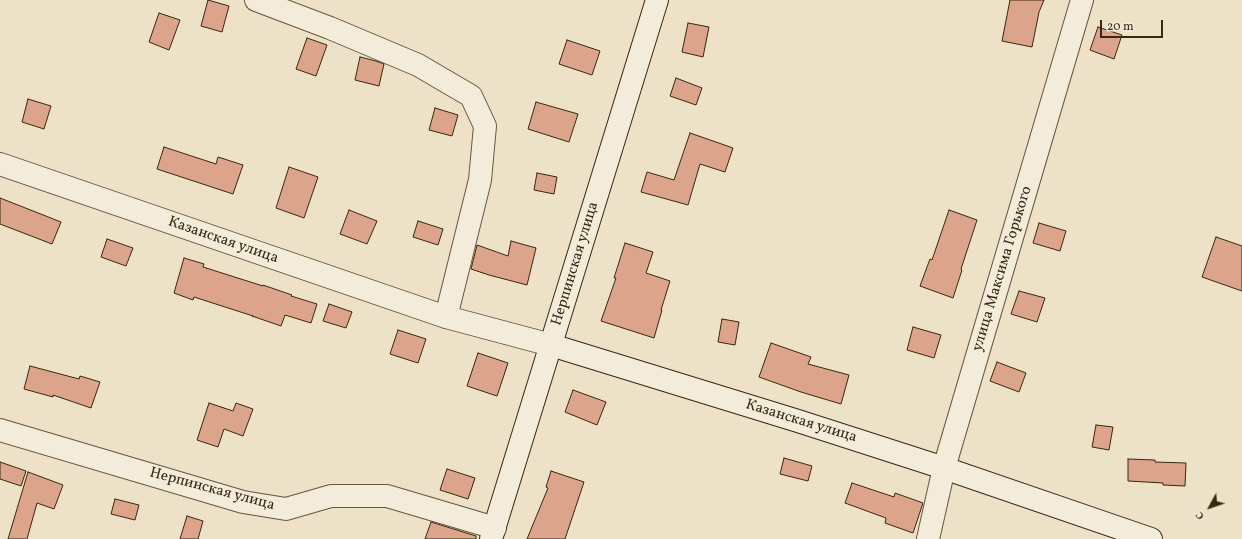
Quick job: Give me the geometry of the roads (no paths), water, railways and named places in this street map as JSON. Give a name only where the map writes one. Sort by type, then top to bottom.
[{"type":"street","points":[[256,0],[330,28],[418,65],[471,96],[484,126],[480,180],[446,317]]},
{"type":"street","name":"Нерпинская улица","points":[[0,430],[243,502],[286,509],[331,496],[387,496],[493,534],[656,0]]},
{"type":"street","name":"улица Максима Горького","points":[[928,539],[944,468],[1082,0]]},
{"type":"street","name":"Казанская улица","points":[[0,164],[446,317],[551,345],[798,421],[944,468],[1151,539]]}]
